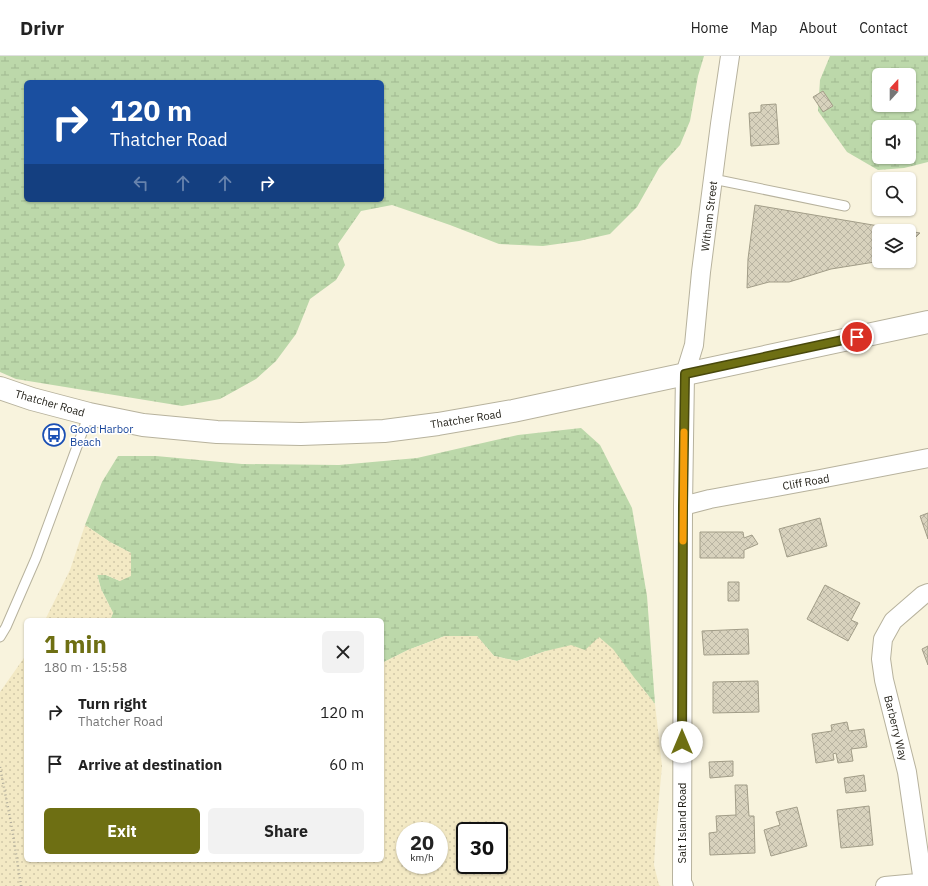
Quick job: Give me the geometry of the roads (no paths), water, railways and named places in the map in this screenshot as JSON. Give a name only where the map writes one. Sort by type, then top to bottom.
[{"type":"main road","name":"Thatcher Road","points":[[0,388],[32,399],[89,414],[144,425],[217,432],[300,434],[384,431],[438,424],[512,411],[928,322]]},
{"type":"street","name":"Witham Street","points":[[685,374],[694,345],[701,272],[730,56]]},
{"type":"street","name":"Salt Island Road","points":[[684,886],[682,883],[683,506],[685,374]]},
{"type":"street","name":"Cliff Road","points":[[683,506],[710,499],[820,480],[928,458]]},
{"type":"street","name":"Barberry Way","points":[[926,882],[907,772],[884,680],[881,659],[883,639],[893,621],[923,595],[928,594]]},
{"type":"street","points":[[892,886],[926,882]]},
{"type":"lane","points":[[713,180],[845,206]]},
{"type":"lane","points":[[0,637],[6,628],[36,558],[89,414]]},
{"type":"place","name":"Good Harbor Beach","points":[[54,435]]}]
